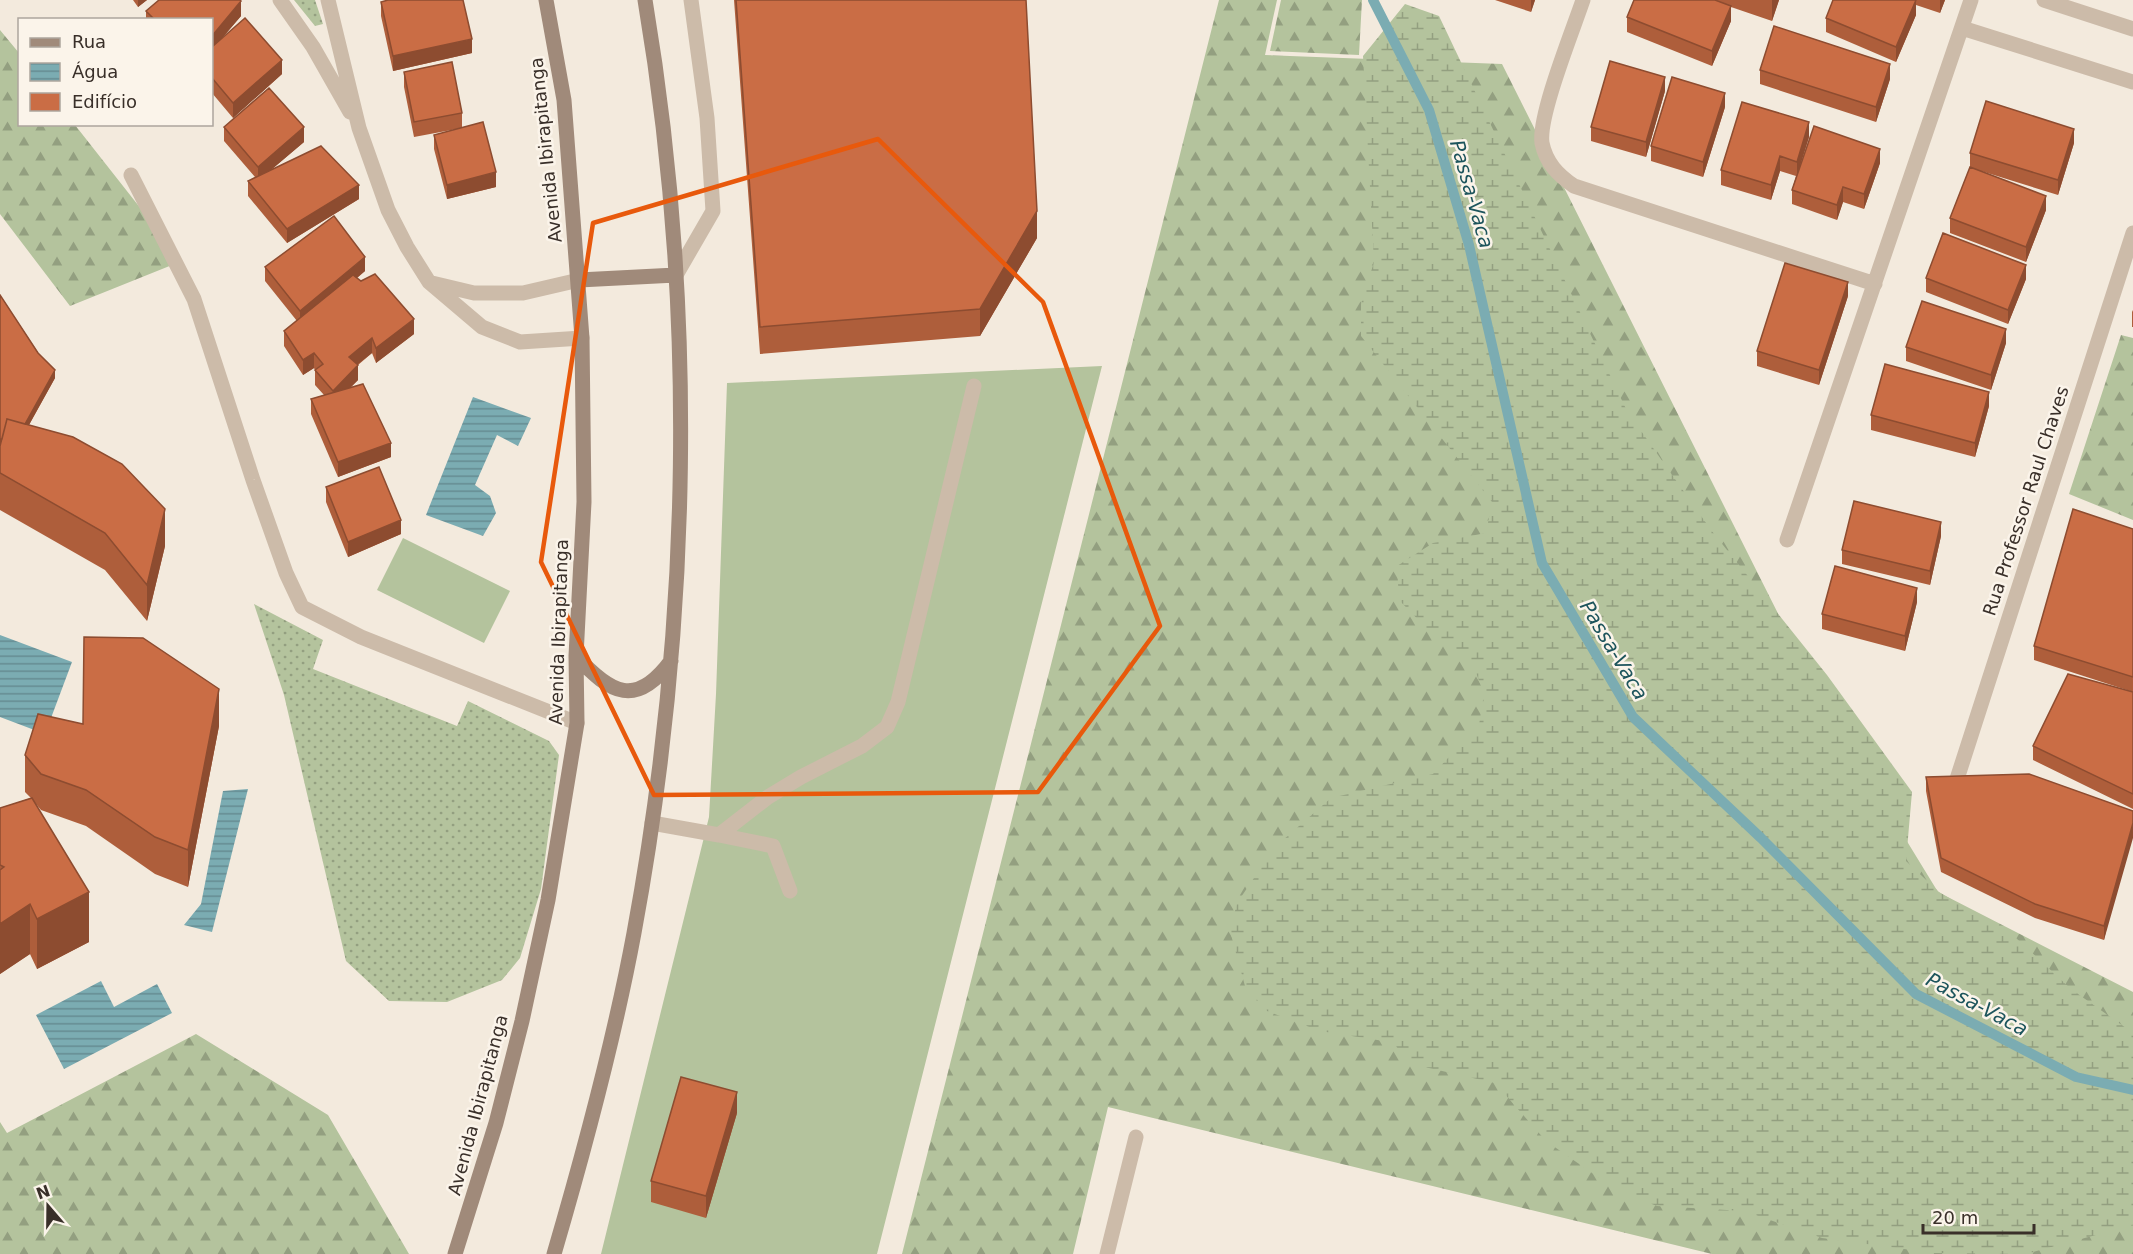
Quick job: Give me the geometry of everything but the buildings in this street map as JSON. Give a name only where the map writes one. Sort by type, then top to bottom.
[{"type":"main road","name":"Avenida Ibirapitanga","points":[[455,1254],[495,1124],[524,1010],[548,900],[577,723],[576,656],[584,502],[582,338],[564,100],[546,0]]},
{"type":"main road","points":[[554,1254],[612,1039],[634,934],[652,823],[672,660],[680,507],[681,370],[666,140],[645,0]]},
{"type":"main road","points":[[579,280],[676,274]]},
{"type":"main road","points":[[576,656],[603,683],[616,689],[647,687],[657,679],[672,660]]},
{"type":"street","points":[[280,0],[313,47],[359,128]]},
{"type":"street","points":[[328,0],[359,128],[388,210],[407,248],[429,282],[482,327],[520,342],[582,338]]},
{"type":"street","points":[[676,274],[713,211],[707,118],[691,0]]},
{"type":"street","points":[[1583,0],[1546,111],[1542,141],[1547,159],[1558,175],[1574,186],[1875,284]]},
{"type":"street","points":[[1787,540],[1971,0]]},
{"type":"street","points":[[2044,0],[2133,29]]},
{"type":"street","points":[[1962,28],[2133,82]]},
{"type":"street","points":[[130,175],[194,299],[256,490],[286,573],[302,607],[361,637],[577,723]]},
{"type":"street","name":"Rua Professor Raul Chaves","points":[[1956,782],[2133,233]]},
{"type":"street","points":[[429,282],[474,293],[523,293],[579,280]]},
{"type":"street","points":[[719,835],[768,797],[801,777],[862,746],[886,727],[898,702],[974,386]]},
{"type":"street","points":[[652,823],[773,846],[790,891]]},
{"type":"street","points":[[1107,1254],[1136,1137]]},
{"type":"highlighted area","points":[[878,139],[1043,302],[1160,626],[1038,792],[654,795],[541,562],[593,223]]},
{"type":"green space","points":[[294,0],[315,0],[323,24],[315,26]]},
{"type":"green space","points":[[1219,0],[1277,0],[1265,55],[1502,64],[1826,709],[1938,892],[2133,992],[2133,1254],[1712,1254],[1108,1107],[1073,1254],[902,1254]]},
{"type":"green space","points":[[1281,0],[1362,0],[1359,55],[1270,51]]},
{"type":"green space","points":[[1405,4],[1439,16],[1627,411],[1711,530],[1827,675],[1912,792],[1906,861],[1939,892],[2016,938],[2071,989],[2133,1033],[2133,1225],[2026,1254],[1934,1253],[1822,1238],[1744,1211],[1657,1206],[1618,1191],[1546,1141],[1495,1083],[1420,1066],[1390,1042],[1320,1031],[1267,1011],[1245,986],[1230,931],[1237,903],[1275,847],[1331,798],[1433,774],[1479,725],[1484,694],[1472,662],[1435,637],[1399,600],[1397,566],[1433,543],[1486,533],[1492,502],[1361,336],[1361,304],[1374,262],[1363,56]]},
{"type":"green space","points":[[0,30],[18,52],[18,126],[76,126],[182,261],[70,306],[0,214]]},
{"type":"green space","points":[[2121,335],[2133,338],[2133,520],[2069,494]]},
{"type":"green space","points":[[1102,366],[877,1254],[601,1254],[709,817],[716,694],[727,383]]},
{"type":"green space","points":[[403,538],[510,591],[484,643],[377,590]]},
{"type":"green space","points":[[254,604],[323,640],[313,669],[457,726],[468,701],[549,741],[559,755],[541,889],[520,958],[502,980],[447,1002],[389,1001],[346,961],[284,695]]},
{"type":"green space","points":[[196,1034],[328,1115],[409,1254],[0,1254],[0,1122],[7,1133]]},
{"type":"water","points":[[473,397],[531,418],[518,446],[497,435],[475,485],[490,496],[496,513],[483,536],[426,515]]},
{"type":"water","points":[[0,635],[72,662],[45,734],[0,717]]},
{"type":"water","points":[[248,789],[212,932],[184,925],[201,904],[223,791]]},
{"type":"water","points":[[101,981],[114,1007],[157,984],[172,1013],[64,1069],[36,1015]]},
{"type":"waterway","name":"Passa-Vaca","points":[[1373,0],[1429,110],[1469,245],[1542,563],[1633,717],[1761,838],[1916,994],[2076,1077],[2133,1090]]}]
